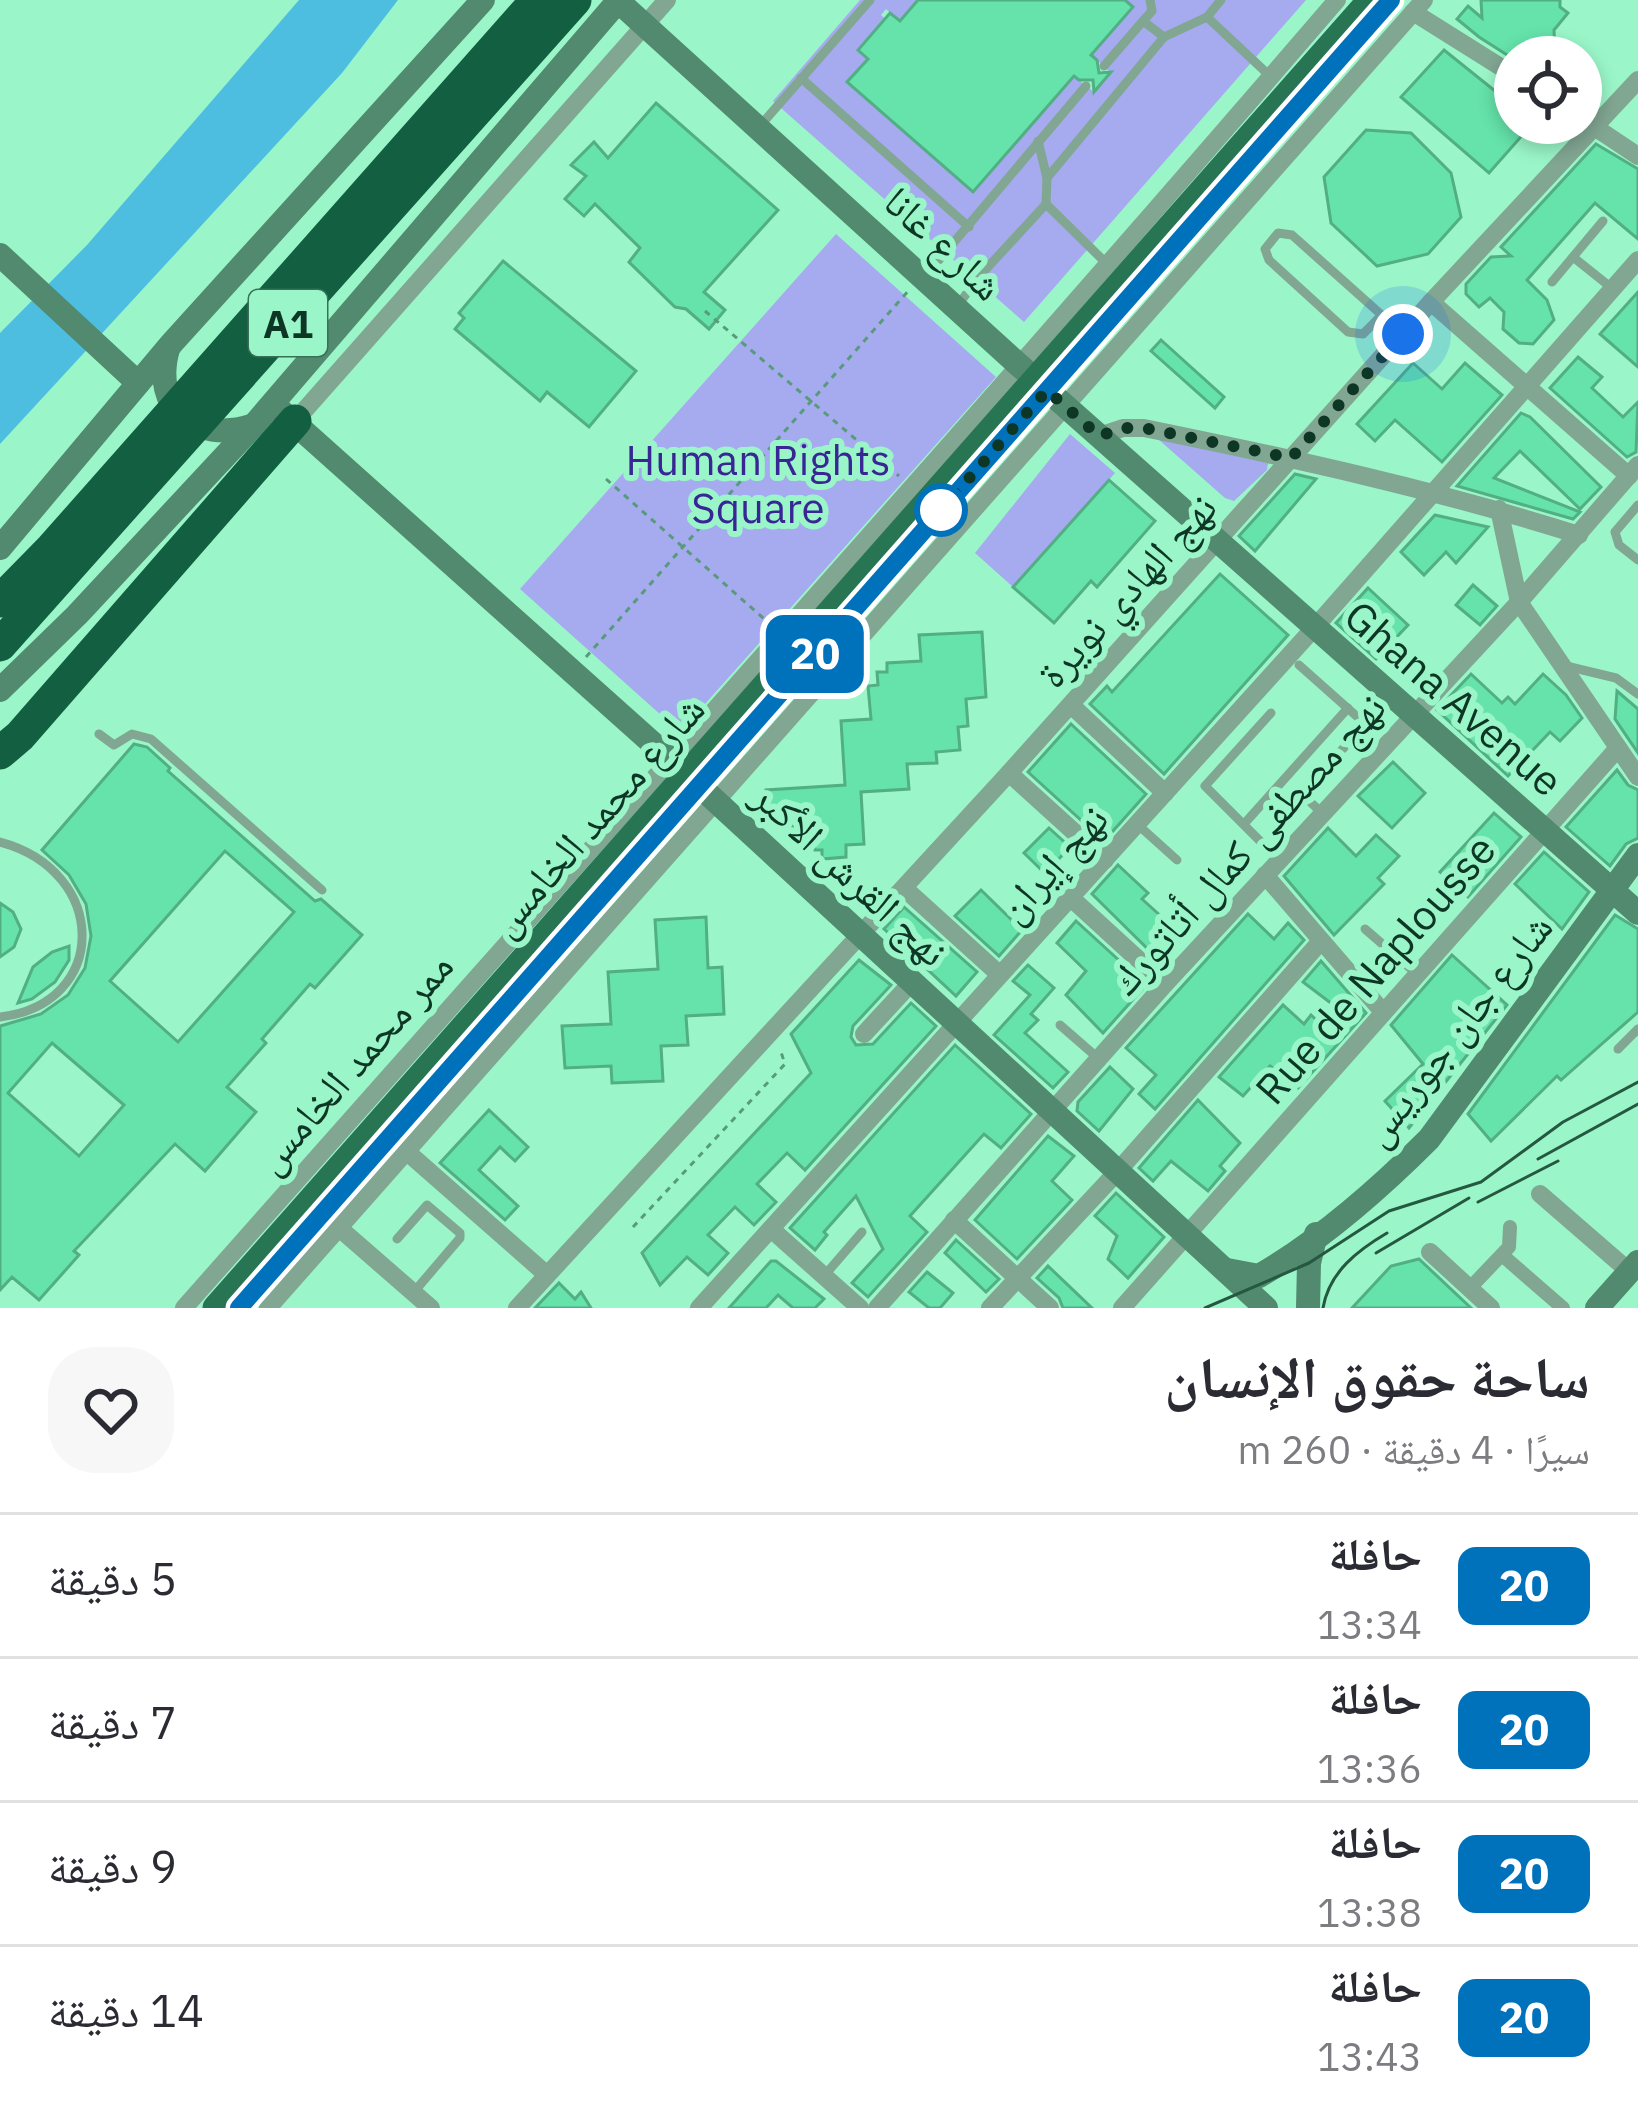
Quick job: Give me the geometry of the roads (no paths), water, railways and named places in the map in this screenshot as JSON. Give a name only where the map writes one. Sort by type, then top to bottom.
[{"type":"highway","name":"A1","points":[[0,602],[537,0]]},
{"type":"highway","name":"A1","points":[[0,645],[574,0]]},
{"type":"highway","points":[[0,753],[20,736],[284,413]]},
{"type":"main road","points":[[0,548],[138,383],[483,0]]},
{"type":"main road","points":[[168,349],[164,368],[168,393],[182,417],[199,429],[215,432],[254,425],[284,413],[619,0]]},
{"type":"main road","name":"شارع غانا","points":[[619,0],[1219,542]]},
{"type":"main road","name":"شارع محمد الخامس","points":[[216,1308],[1042,385],[1371,0]]},
{"type":"main road","name":"شارع محمد الخامس","points":[[1042,385],[1410,4]]},
{"type":"main road","points":[[6,261],[138,383]]},
{"type":"main road","name":"نهج القرش الأكبر","points":[[284,413],[693,780],[1266,1308]]},
{"type":"main road","points":[[0,690],[76,616],[254,425]]},
{"type":"main road","name":"Ghana Avenue","points":[[1219,542],[1638,913]]},
{"type":"main road","name":"شارع محمد الخامس","points":[[239,1308],[693,780]]},
{"type":"main road","name":"شارع جان جوريس","points":[[1224,1269],[1259,1276],[1288,1259],[1394,1174],[1429,1139],[1638,855]]},
{"type":"main road","points":[[1308,1308],[1309,1263],[1316,1234]]},
{"type":"main road","points":[[1597,1308],[1634,1267]]},
{"type":"street","points":[[284,413],[667,0]]},
{"type":"street","name":"ممر محمد الخامس","points":[[184,1308],[693,780],[782,634],[914,489],[1042,385],[1108,265],[1337,0]]},
{"type":"street","points":[[1410,4],[1494,62]]},
{"type":"street","name":"نهج الهادي نويرة","points":[[1602,110],[1638,80]]},
{"type":"street","points":[[1602,132],[1638,156]]},
{"type":"street","name":"نهج الهادي نويرة","points":[[517,1308],[1219,542],[1568,144]]},
{"type":"street","name":"نهج إيران","points":[[699,1308],[1315,627],[1638,260]]},
{"type":"street","points":[[1432,302],[1629,475]]},
{"type":"street","name":"شارع محمد الخامس","points":[[268,1308],[406,1151],[693,780],[1042,385]]},
{"type":"street","points":[[1099,436],[1123,428],[1144,428],[1291,458],[1499,509],[1579,535]]},
{"type":"street","name":"نهج مصطفى كمال أتاتورك","points":[[877,1308],[1629,475]]},
{"type":"street","points":[[1499,509],[1519,602],[1638,777]]},
{"type":"street","points":[[1071,705],[1166,793]]},
{"type":"street","name":"Rue de Naplousse","points":[[1122,1308],[1618,748]]},
{"type":"street","points":[[1009,773],[1105,860]]},
{"type":"street","points":[[1265,875],[1383,1012]]},
{"type":"street","points":[[904,888],[999,974]]},
{"type":"street","points":[[1070,897],[1165,984]]},
{"type":"street","points":[[990,1308],[1321,940]]},
{"type":"street","points":[[864,1034],[912,982]]},
{"type":"street","points":[[406,1151],[546,1274]]},
{"type":"street","points":[[1540,1194],[1634,1267]]},
{"type":"street","points":[[954,1220],[1050,1308]]},
{"type":"street","points":[[1470,1288],[1511,1244],[1510,1227]]},
{"type":"street","points":[[338,1228],[431,1308]]},
{"type":"street","points":[[771,1229],[860,1308]]},
{"type":"street","points":[[1430,1252],[1491,1308]]},
{"type":"street","points":[[1502,1255],[1563,1308]]},
{"type":"lane","points":[[759,127],[869,0]]},
{"type":"lane","points":[[1104,66],[1152,11],[1150,0]]},
{"type":"lane","points":[[1047,178],[1165,37],[1207,16],[1221,0]]},
{"type":"lane","points":[[1207,16],[1271,77]]},
{"type":"lane","points":[[1143,21],[1165,37]]},
{"type":"lane","points":[[801,78],[970,226]]},
{"type":"lane","points":[[924,277],[1086,86]]},
{"type":"lane","points":[[957,307],[1046,204],[1047,178],[1038,141]]},
{"type":"lane","points":[[1046,204],[1108,265]]},
{"type":"lane","points":[[1552,282],[1603,221]]},
{"type":"lane","points":[[1382,315],[1363,334],[1348,332],[1269,260],[1264,249],[1278,233],[1292,235],[1382,315],[1403,334]]},
{"type":"lane","points":[[1573,257],[1613,289]]},
{"type":"lane","points":[[1629,475],[1638,503],[1615,532],[1615,539],[1638,560]]},
{"type":"lane","points":[[1299,664],[1361,719],[1361,729],[1305,790],[1305,797],[1323,814]]},
{"type":"lane","points":[[1562,665],[1616,678],[1638,694]]},
{"type":"lane","points":[[1244,824],[1348,708]]},
{"type":"lane","points":[[1262,843],[1205,786],[1271,713]]},
{"type":"lane","points":[[99,734],[114,745],[132,734],[151,739],[322,890]]},
{"type":"lane","points":[[1137,824],[1177,860]]},
{"type":"lane","points":[[0,842],[47,862],[64,878],[76,898],[82,944],[63,986],[46,1002],[26,1013],[0,1017]]},
{"type":"lane","points":[[1365,929],[1417,974]]},
{"type":"lane","points":[[1060,1025],[1099,1058]]},
{"type":"lane","points":[[1618,1049],[1638,1029]]},
{"type":"lane","points":[[397,1239],[427,1205],[460,1233],[413,1292]]},
{"type":"lane","points":[[824,1276],[862,1232]]},
{"type":"tram line","points":[[1205,1308],[1309,1263],[1389,1211],[1481,1182],[1563,1122],[1638,1082]]},
{"type":"tram line","points":[[1538,1159],[1638,1104]]},
{"type":"tram line","points":[[1478,1202],[1558,1161]]},
{"type":"tram line","points":[[1376,1253],[1469,1198]]},
{"type":"tram line","points":[[1323,1308],[1331,1283],[1346,1263],[1387,1233]]},
{"type":"park label","name":"Human Rights Square","points":[[758,483]]}]
